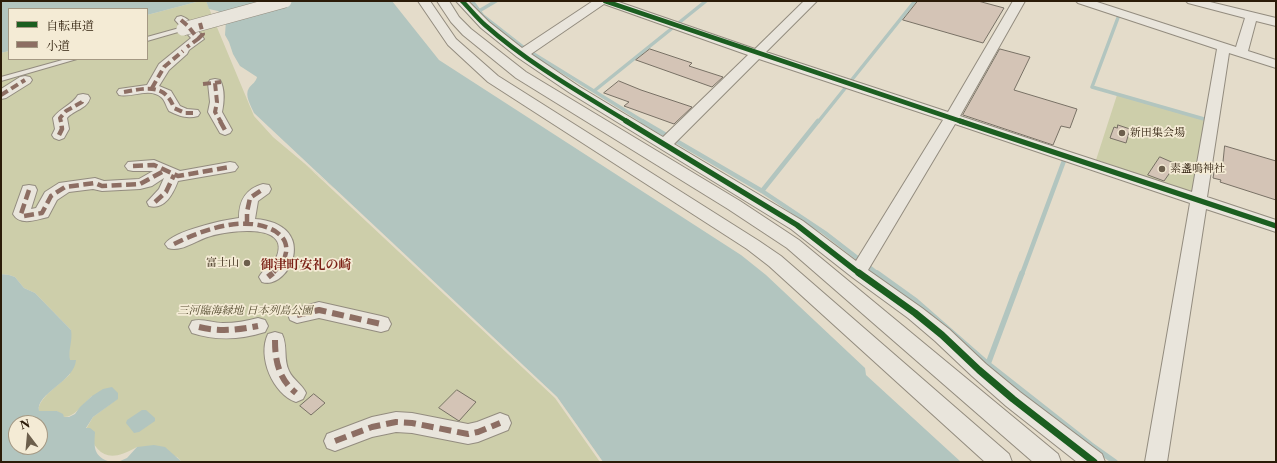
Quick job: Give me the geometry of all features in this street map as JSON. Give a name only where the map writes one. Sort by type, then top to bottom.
[{"type":"street","points":[[182,25],[285,1]]},
{"type":"street","points":[[424,1],[452,42],[493,79],[754,245],[775,261],[1001,462]]},
{"type":"street","points":[[442,1],[467,32],[522,75],[734,205],[793,244],[1050,462]]},
{"type":"street","points":[[462,1],[485,25],[522,54],[575,90],[797,225],[858,272],[915,313],[942,335],[984,375],[1094,462]]},
{"type":"street","points":[[522,54],[601,1]]},
{"type":"street","points":[[605,1],[758,54],[952,117],[1276,226]]},
{"type":"street","points":[[665,144],[811,1]]},
{"type":"street","points":[[858,272],[952,117],[1019,1]]},
{"type":"street","points":[[1082,1],[1276,64]]},
{"type":"street","points":[[1192,1],[1276,22]]},
{"type":"street","points":[[1241,52],[1251,16]]},
{"type":"street","points":[[152,88],[157,76],[165,65],[203,34],[200,23]]},
{"type":"street","points":[[182,25],[188,26],[198,39]]},
{"type":"street","points":[[1156,462],[1224,46]]},
{"type":"street","points":[[1,95],[25,80]]},
{"type":"street","points":[[213,83],[217,89],[215,112],[225,130]]},
{"type":"street","points":[[124,92],[152,88],[165,92],[173,101],[174,108],[185,113],[193,113]]},
{"type":"street","points":[[59,135],[62,128],[60,118],[66,111],[82,102],[83,98]]},
{"type":"street","points":[[133,166],[154,165],[169,173],[172,177],[166,192],[155,202]]},
{"type":"street","points":[[29,190],[21,214],[24,216],[42,213],[51,196],[65,187],[95,183],[106,186],[140,184],[169,173],[230,167]]},
{"type":"street","points":[[247,224],[246,212],[250,198],[263,189]]},
{"type":"street","points":[[174,244],[186,238],[213,229],[247,224],[274,230],[286,242],[287,253],[285,259],[275,272],[268,277]]},
{"type":"street","points":[[297,315],[320,310],[381,324]]},
{"type":"street","points":[[199,327],[215,332],[258,326]]},
{"type":"street","points":[[275,340],[274,353],[278,371],[284,381],[296,393]]},
{"type":"street","points":[[335,441],[372,427],[396,422],[412,423],[468,434],[478,432],[500,423]]},
{"type":"lane","points":[[148,39],[182,25]]},
{"type":"lane","points":[[1,79],[70,60]]},
{"type":"green space","name":"三河臨海緑地 日本列島公園","points":[[200,1],[206,1],[254,116],[273,137],[335,189],[557,397],[603,462],[182,462],[177,457],[137,447],[119,455],[112,456],[100,451],[95,446],[86,429],[93,417],[117,399],[92,396],[72,415],[64,417],[57,411],[39,411],[41,401],[45,396],[70,374],[69,354],[71,330],[35,293],[24,288],[15,277],[1,274],[1,53],[8,51],[8,60],[148,60],[148,15]]},
{"type":"green space","points":[[1117,95],[1207,121],[1195,193],[1096,160]]},
{"type":"shaded area","points":[[1,1],[200,1],[148,15],[148,8],[8,8],[8,51],[1,53]]},
{"type":"shaded area","points":[[206,1],[392,1],[439,60],[741,255],[766,275],[865,368],[866,375],[961,462],[603,462],[557,397],[254,113],[247,94],[249,88],[255,82],[257,77],[240,66],[225,35],[226,20],[218,11],[209,9]]},
{"type":"shaded area","points":[[1,274],[15,277],[24,288],[35,293],[71,330],[70,360],[76,360],[74,368],[63,381],[43,399],[39,405],[39,411],[57,411],[63,414],[64,417],[69,417],[75,414],[92,396],[103,389],[112,387],[118,393],[118,399],[93,417],[86,428],[90,428],[95,432],[95,447],[98,454],[105,460],[111,462],[1,462]]},
{"type":"shaded area","points":[[142,410],[146,410],[155,418],[155,421],[139,432],[134,433],[126,423],[127,420]]},
{"type":"shaded area","points":[[154,445],[165,447],[182,462],[118,462],[127,458],[137,447]]},
{"type":"pier","points":[[305,164],[335,189],[557,397],[603,462],[600,462],[555,398]]},
{"type":"building","points":[[918,1],[978,1],[1004,8],[983,43],[903,20]]},
{"type":"building","points":[[650,49],[692,63],[689,66],[723,77],[712,87],[636,60]]},
{"type":"building","points":[[1000,49],[1030,57],[1014,90],[1077,109],[1070,128],[1061,126],[1053,145],[963,115]]},
{"type":"building","points":[[619,81],[692,107],[674,124],[624,106],[629,102],[604,93]]},
{"type":"building","name":"新田集会場","points":[[1118,125],[1130,129],[1126,143],[1110,138],[1114,127],[1117,128]]},
{"type":"building","points":[[1225,146],[1276,161],[1276,200],[1220,182],[1221,180],[1213,178],[1215,166],[1222,168]]},
{"type":"building","points":[[1160,157],[1176,164],[1164,181],[1148,175]]},
{"type":"building","points":[[457,390],[476,402],[459,421],[439,408]]},
{"type":"building","points":[[314,394],[325,403],[311,415],[300,406]]},
{"type":"waterway","points":[[472,1],[479,11]]},
{"type":"waterway","points":[[479,11],[496,1]]},
{"type":"waterway","points":[[594,91],[706,1]]},
{"type":"waterway","points":[[818,122],[915,1]]},
{"type":"waterway","points":[[479,11],[483,16],[524,48],[644,122]]},
{"type":"waterway","points":[[1119,15],[1092,87],[1204,119]]},
{"type":"waterway","points":[[642,121],[762,191]]},
{"type":"waterway","points":[[762,191],[818,121]]},
{"type":"waterway","points":[[1022,274],[1065,158]]},
{"type":"waterway","points":[[762,191],[825,233],[878,274]]},
{"type":"waterway","points":[[877,273],[916,301],[988,364]]},
{"type":"waterway","points":[[988,364],[1022,273]]},
{"type":"waterway","points":[[988,364],[1091,445],[1115,462]]},
{"type":"marked path","points":[[181,20],[188,26],[198,39],[187,47]]},
{"type":"marked path","points":[[198,39],[203,34],[200,23]]},
{"type":"marked path","points":[[152,88],[164,67],[183,51]]},
{"type":"marked path","points":[[1,95],[25,80]]},
{"type":"marked path","points":[[203,84],[221,82]]},
{"type":"marked path","points":[[215,83],[217,102],[215,112],[225,130]]},
{"type":"marked path","points":[[124,92],[147,89],[161,91],[171,100],[174,108],[185,113],[193,113]]},
{"type":"marked path","points":[[59,135],[62,129],[60,118],[66,111],[82,102],[83,98]]},
{"type":"marked path","points":[[133,166],[154,165],[178,176],[230,167]]},
{"type":"marked path","points":[[29,190],[21,214],[24,216],[42,213],[51,196],[65,187],[95,183],[102,186],[140,184],[164,171]]},
{"type":"marked path","points":[[155,202],[166,192],[174,175]]},
{"type":"marked path","points":[[247,224],[247,212],[250,198],[263,189]]},
{"type":"marked path","points":[[174,244],[199,233],[227,226],[245,224],[259,225],[270,228],[285,240],[287,248],[285,257],[279,267],[268,277]]},
{"type":"marked path","points":[[297,315],[319,310],[381,324]]},
{"type":"marked path","points":[[199,327],[228,331],[258,326]]},
{"type":"marked path","points":[[275,340],[275,356],[278,370],[285,382],[296,393]]},
{"type":"marked path","points":[[335,441],[372,427],[396,422],[412,423],[468,434],[478,432],[500,423]]},
{"type":"cycle path","points":[[462,1],[485,25],[522,54],[575,90],[797,225],[858,272],[915,313],[942,335],[979,370],[1013,399],[1094,462]]},
{"type":"cycle path","points":[[605,1],[758,54],[1276,226]]},
{"type":"place","name":"新田集会場","points":[[1122,133]]},
{"type":"place","name":"素盞嗚神社","points":[[1162,169]]},
{"type":"place","name":"富士山","points":[[247,263]]},
{"type":"district","name":"御津町安礼の崎","points":[[306,265]]}]
